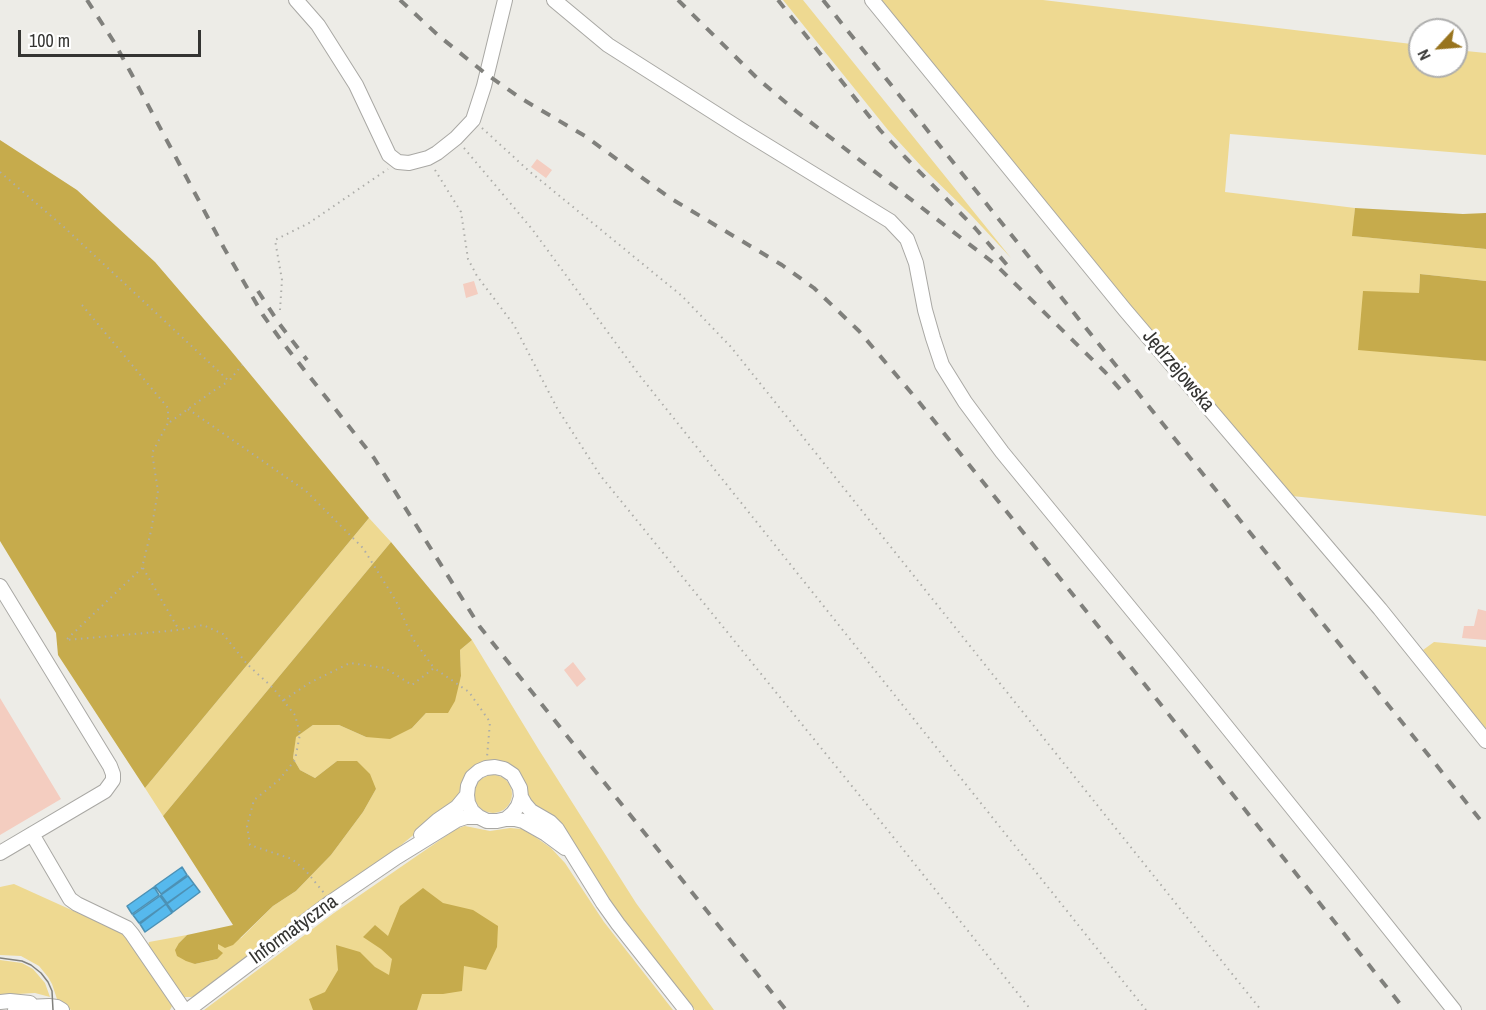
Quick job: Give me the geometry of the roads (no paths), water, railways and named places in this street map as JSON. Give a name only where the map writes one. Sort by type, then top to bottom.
[{"type":"street","points":[[296,0],[318,25],[356,85],[389,155],[398,162],[409,163],[437,153],[473,120],[481,97],[505,0]]},
{"type":"street","points":[[554,0],[608,45],[890,221],[907,239],[916,263],[925,310],[942,365],[965,402],[1009,461],[1275,785],[1454,1010]]},
{"type":"street","name":"Jędrzejowska","points":[[872,0],[1125,310],[1380,609],[1486,741]]},
{"type":"street","points":[[0,586],[113,774],[113,780],[105,791],[0,853]]},
{"type":"street","name":"Informatyczna","points":[[397,857],[438,820],[457,807],[466,795],[472,777],[479,771],[495,767],[504,769],[513,775],[520,788],[521,797],[531,811],[557,829],[603,903],[686,1010]]},
{"type":"street","points":[[466,795],[472,811],[479,818]]},
{"type":"street","points":[[506,819],[518,806],[521,797]]},
{"type":"street","name":"Informatyczna","points":[[187,1009],[331,902],[457,820],[466,817],[487,821],[515,819],[523,821],[572,854]]},
{"type":"street","points":[[32,834],[70,899],[127,928],[187,1009]]},
{"type":"street","points":[[5,1004],[43,1008],[57,1007],[62,1010]]},
{"type":"water","points":[[182,867],[187,875],[161,894],[155,886]]},
{"type":"water","points":[[188,876],[194,884],[167,903],[161,895]]},
{"type":"water","points":[[194,884],[200,892],[173,912],[167,904]]},
{"type":"water","points":[[154,887],[159,895],[132,914],[127,906]]},
{"type":"water","points":[[160,896],[166,904],[139,923],[133,915]]},
{"type":"water","points":[[166,904],[172,913],[145,932],[140,924]]},
{"type":"tram line","points":[[0,958],[22,961],[41,973],[52,991],[53,1010]]},
{"type":"railway","points":[[87,0],[114,42],[224,248],[263,315],[374,458],[480,627],[786,1010]]},
{"type":"railway","points":[[400,0],[439,36],[486,74],[522,99],[585,136],[670,198],[782,265],[814,288],[859,331],[919,402],[1405,1010]]},
{"type":"railway","points":[[678,0],[758,79],[796,111],[995,264],[1105,372],[1126,396]]},
{"type":"railway","points":[[778,0],[880,130],[975,228],[1008,266]]},
{"type":"railway","points":[[823,0],[1486,827]]},
{"type":"railway","points":[[258,291],[307,360]]}]
